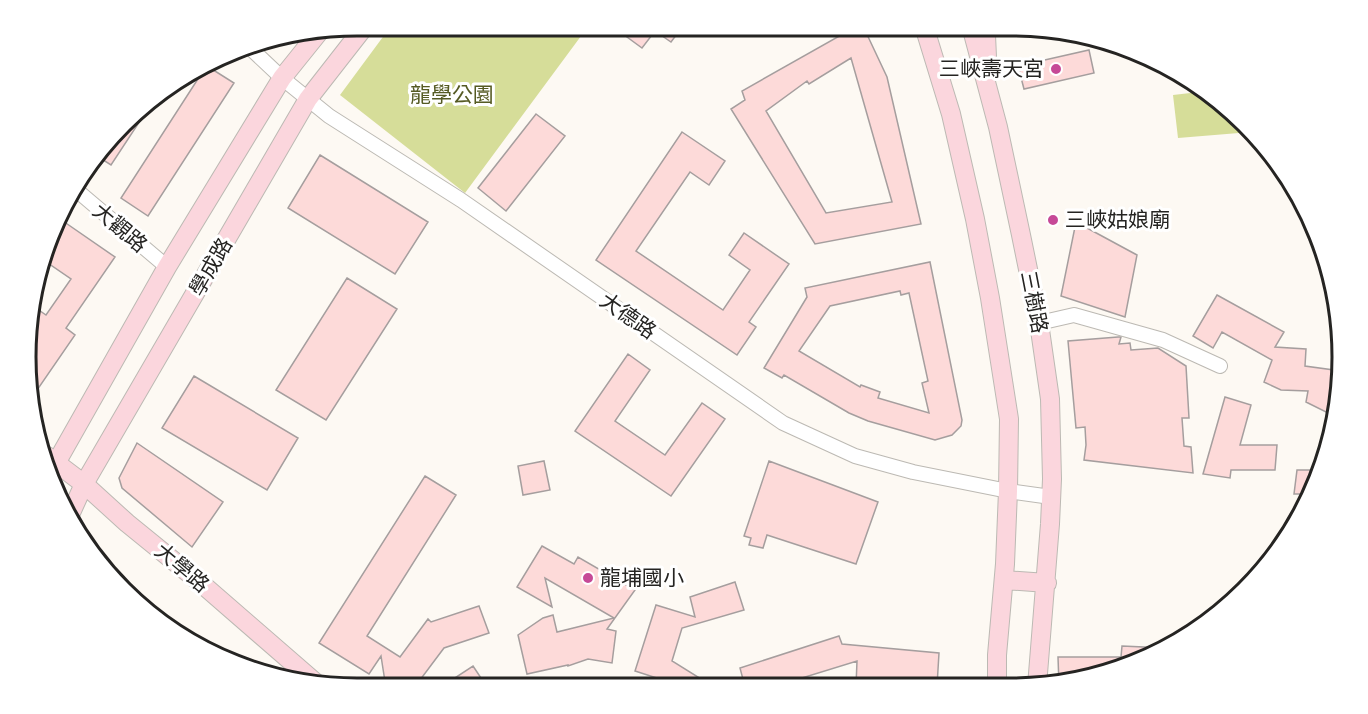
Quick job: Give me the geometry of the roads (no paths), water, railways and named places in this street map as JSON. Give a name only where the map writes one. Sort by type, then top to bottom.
[{"type":"street","name":"學成路","points":[[73,507],[84,484],[308,99],[357,36]]},
{"type":"street","name":"三樹路","points":[[927,36],[953,125],[975,219],[1009,419],[1004,580],[997,678]]},
{"type":"street","name":"三樹路","points":[[974,36],[998,127],[1039,322],[1050,399],[1051,497],[1047,583],[1038,676]]},
{"type":"street","points":[[986,36],[987,58],[998,127]]},
{"type":"street","name":"學成路","points":[[53,460],[282,78],[313,39]]},
{"type":"street","name":"大德路","points":[[255,53],[329,116],[460,200],[783,423],[855,456],[913,472],[1051,497]]},
{"type":"street","name":"大觀路","points":[[81,194],[167,267]]},
{"type":"street","points":[[1039,322],[1074,315],[1163,340],[1220,366]]},
{"type":"street","name":"大學路","points":[[55,467],[84,484],[306,674]]},
{"type":"street","points":[[1004,580],[1047,583]]},
{"type":"place","name":"三峽壽天宮","points":[[1056,69]]},
{"type":"place","name":"三峽姑娘廟","points":[[1053,220]]},
{"type":"place","name":"龍埔國小","points":[[588,578]]},
{"type":"park label","name":"龍學公園","points":[[452,95]]}]
